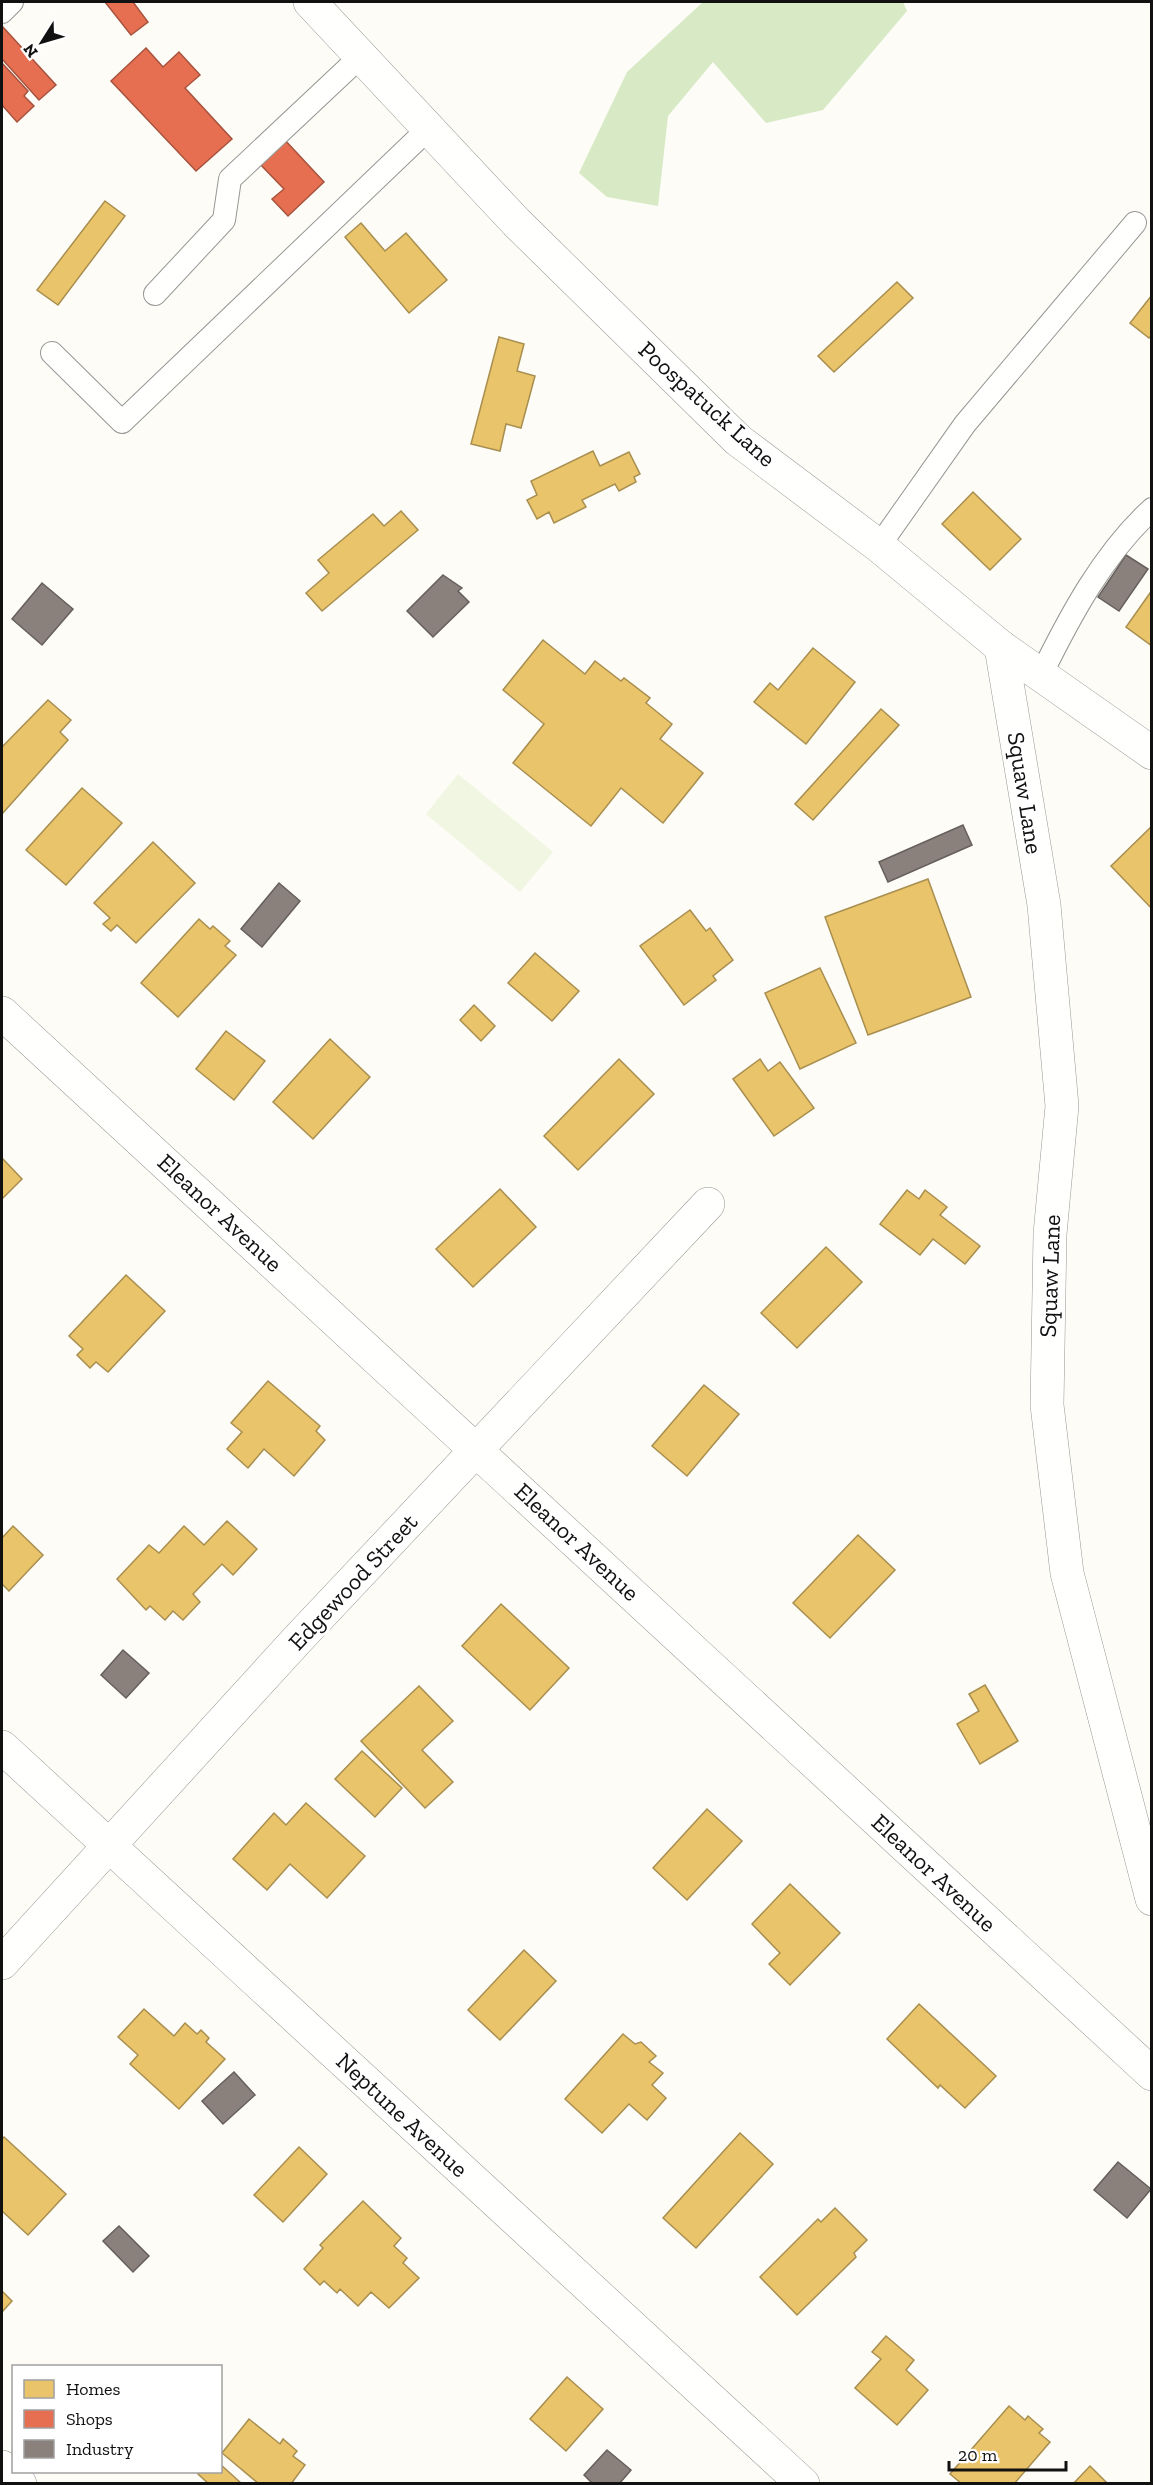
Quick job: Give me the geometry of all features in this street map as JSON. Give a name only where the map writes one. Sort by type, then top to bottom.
[{"type":"street","name":"Poospatuck Lane","points":[[310,2],[516,222],[738,440],[879,546],[1001,647],[1152,753]]},
{"type":"street","name":"Squaw Lane","points":[[1001,647],[1044,905],[1062,1106],[1050,1234],[1048,1417],[1067,1573],[1152,1899]]},
{"type":"street","name":"Eleanor Avenue","points":[[2,1013],[1152,2074]]},
{"type":"street","name":"Edgewood Street","points":[[2,1963],[107,1845],[708,1204]]},
{"type":"street","name":"Neptune Avenue","points":[[2,1747],[803,2484]]},
{"type":"street","points":[[2,2467],[20,2484]]},
{"type":"lane","points":[[2,12],[12,2]]},
{"type":"lane","points":[[155,294],[224,220],[230,179],[361,56]]},
{"type":"lane","points":[[52,353],[122,422],[429,128]]},
{"type":"lane","points":[[879,546],[966,424],[1135,223]]},
{"type":"lane","points":[[1041,675],[1086,593],[1134,525],[1152,509]]},
{"type":"green space","points":[[703,2],[903,2],[907,11],[823,110],[766,123],[713,62],[668,116],[658,206],[607,197],[579,173],[627,72]]},
{"type":"green space","points":[[458,774],[553,852],[520,892],[426,814]]},
{"type":"building: Homes","points":[[105,201],[125,216],[58,305],[37,290]]},
{"type":"building: Homes","points":[[361,223],[385,251],[406,233],[447,280],[409,313],[345,237]]},
{"type":"building: Homes","points":[[897,282],[913,298],[834,372],[818,356]]},
{"type":"building: Homes","points":[[1152,295],[1152,335],[1149,338],[1130,323]]},
{"type":"building: Homes","points":[[499,337],[524,344],[517,371],[535,376],[521,428],[506,424],[500,451],[471,444]]},
{"type":"building: Homes","points":[[593,451],[600,466],[629,452],[640,474],[634,477],[636,482],[619,491],[615,484],[582,500],[586,507],[554,523],[549,512],[537,519],[527,500],[537,495],[531,481]]},
{"type":"building: Homes","points":[[973,492],[1021,539],[990,570],[942,524]]},
{"type":"building: Homes","points":[[401,511],[418,530],[322,611],[306,593],[329,573],[318,560],[373,514],[384,526]]},
{"type":"building: Homes","points":[[1150,593],[1152,594],[1152,646],[1126,627]]},
{"type":"building: Homes","points":[[543,640],[585,674],[595,661],[621,681],[624,678],[650,698],[646,703],[672,724],[660,739],[703,773],[663,823],[621,788],[591,826],[513,763],[544,724],[503,690]]},
{"type":"building: Homes","points":[[813,648],[855,682],[806,744],[754,702],[770,683],[778,690]]},
{"type":"building: Homes","points":[[48,700],[71,720],[60,732],[68,740],[2,814],[2,747]]},
{"type":"building: Homes","points":[[881,709],[899,725],[813,820],[795,804]]},
{"type":"building: Homes","points":[[82,788],[122,823],[66,885],[26,850]]},
{"type":"building: Homes","points":[[1152,827],[1152,909],[1111,866]]},
{"type":"building: Homes","points":[[153,842],[195,883],[136,943],[117,925],[111,931],[103,924],[110,918],[94,903]]},
{"type":"building: Homes","points":[[928,879],[971,997],[868,1035],[825,917]]},
{"type":"building: Homes","points":[[690,910],[706,931],[710,928],[733,960],[713,976],[716,980],[684,1005],[640,946]]},
{"type":"building: Homes","points":[[199,919],[210,929],[213,926],[230,941],[225,946],[236,955],[178,1017],[141,983]]},
{"type":"building: Homes","points":[[535,953],[579,991],[552,1021],[508,983]]},
{"type":"building: Homes","points":[[820,968],[856,1043],[800,1069],[765,993]]},
{"type":"building: Homes","points":[[474,1005],[495,1026],[481,1041],[460,1020]]},
{"type":"building: Homes","points":[[226,1031],[265,1061],[234,1100],[196,1069]]},
{"type":"building: Homes","points":[[330,1039],[370,1077],[313,1139],[273,1102]]},
{"type":"building: Homes","points":[[619,1059],[654,1094],[578,1170],[544,1136]]},
{"type":"building: Homes","points":[[760,1059],[768,1071],[780,1062],[814,1108],[774,1136],[733,1079]]},
{"type":"building: Homes","points":[[2,1158],[22,1179],[2,1199]]},
{"type":"building: Homes","points":[[500,1189],[536,1227],[473,1287],[436,1249]]},
{"type":"building: Homes","points":[[907,1190],[919,1199],[925,1190],[947,1207],[940,1215],[980,1246],[965,1264],[933,1239],[920,1255],[880,1224]]},
{"type":"building: Homes","points":[[826,1247],[862,1282],[797,1348],[761,1313]]},
{"type":"building: Homes","points":[[126,1275],[165,1311],[108,1372],[96,1362],[90,1368],[77,1355],[83,1349],[69,1336]]},
{"type":"building: Homes","points":[[268,1381],[320,1426],[316,1431],[325,1440],[294,1476],[264,1449],[248,1468],[227,1449],[242,1432],[231,1423]]},
{"type":"building: Homes","points":[[704,1385],[739,1414],[687,1476],[652,1446]]},
{"type":"building: Homes","points":[[227,1521],[257,1549],[233,1575],[222,1564],[193,1594],[200,1602],[183,1620],[173,1611],[165,1620],[150,1606],[146,1610],[117,1579],[149,1545],[159,1553],[184,1526],[204,1545]]},
{"type":"building: Homes","points":[[13,1526],[43,1555],[9,1591],[2,1584],[2,1538]]},
{"type":"building: Homes","points":[[858,1535],[895,1570],[830,1638],[793,1603]]},
{"type":"building: Homes","points":[[501,1604],[569,1668],[530,1710],[462,1646]]},
{"type":"building: Homes","points":[[985,1685],[1018,1741],[980,1764],[957,1724],[979,1711],[969,1694]]},
{"type":"building: Homes","points":[[419,1686],[453,1721],[422,1750],[453,1782],[425,1808],[361,1741]]},
{"type":"building: Homes","points":[[362,1751],[402,1788],[375,1817],[335,1779]]},
{"type":"building: Homes","points":[[306,1803],[365,1856],[327,1898],[290,1864],[267,1890],[233,1859],[274,1813],[286,1825]]},
{"type":"building: Homes","points":[[707,1809],[742,1841],[687,1900],[653,1868]]},
{"type":"building: Homes","points":[[790,1884],[840,1933],[790,1985],[769,1964],[780,1953],[752,1924]]},
{"type":"building: Homes","points":[[524,1950],[556,1981],[500,2040],[468,2010]]},
{"type":"building: Homes","points":[[919,2004],[996,2076],[965,2108],[940,2085],[938,2088],[887,2039]]},
{"type":"building: Homes","points":[[144,2009],[174,2036],[185,2023],[197,2034],[201,2030],[209,2038],[206,2042],[225,2059],[179,2109],[130,2064],[138,2055],[118,2037]]},
{"type":"building: Homes","points":[[623,2034],[635,2044],[641,2042],[656,2056],[649,2062],[663,2073],[652,2085],[666,2098],[647,2120],[629,2104],[602,2133],[565,2099]]},
{"type":"building: Homes","points":[[740,2133],[773,2164],[696,2248],[663,2218]]},
{"type":"building: Homes","points":[[4,2137],[66,2194],[28,2235],[2,2211],[2,2139]]},
{"type":"building: Homes","points":[[299,2147],[327,2174],[283,2222],[254,2195]]},
{"type":"building: Homes","points":[[363,2201],[401,2238],[394,2246],[407,2258],[403,2263],[419,2278],[389,2308],[371,2292],[358,2306],[340,2289],[337,2293],[324,2281],[320,2285],[304,2269],[323,2248],[320,2245]]},
{"type":"building: Homes","points":[[835,2208],[867,2240],[854,2253],[856,2257],[797,2315],[760,2277],[818,2219],[821,2222]]},
{"type":"building: Homes","points":[[2,2291],[12,2301],[2,2312]]},
{"type":"building: Homes","points":[[886,2336],[914,2360],[906,2370],[928,2390],[897,2425],[855,2388],[881,2359],[872,2352]]},
{"type":"building: Homes","points":[[567,2377],[603,2409],[566,2451],[530,2419]]},
{"type":"building: Homes","points":[[1009,2406],[1025,2420],[1028,2416],[1043,2429],[1039,2433],[1050,2442],[1014,2484],[962,2484],[950,2474]]},
{"type":"building: Homes","points":[[249,2419],[280,2444],[283,2439],[297,2451],[293,2456],[305,2465],[291,2484],[259,2484],[222,2453]]},
{"type":"building: Homes","points":[[222,2466],[242,2484],[209,2484],[198,2474],[222,2473]]},
{"type":"building: Homes","points":[[1090,2466],[1108,2484],[1073,2484]]},
{"type":"building: Shops","points":[[105,2],[133,2],[148,22],[131,35]]},
{"type":"building: Shops","points":[[2,26],[56,85],[39,100],[2,59]]},
{"type":"building: Shops","points":[[146,48],[163,67],[179,52],[200,75],[185,88],[232,139],[196,171],[111,81]]},
{"type":"building: Shops","points":[[2,63],[28,91],[24,96],[34,106],[17,122],[2,105]]},
{"type":"building: Shops","points":[[283,138],[324,182],[288,216],[272,199],[284,189],[258,162]]},
{"type":"building: Industry","points":[[1126,555],[1148,569],[1119,611],[1098,597]]},
{"type":"building: Industry","points":[[443,575],[462,588],[458,591],[469,602],[433,637],[407,611]]},
{"type":"building: Industry","points":[[42,583],[73,609],[42,645],[12,619]]},
{"type":"building: Industry","points":[[963,825],[972,845],[888,882],[879,862]]},
{"type":"building: Industry","points":[[279,883],[300,901],[262,947],[241,929]]},
{"type":"building: Industry","points":[[123,1650],[149,1673],[126,1698],[101,1675]]},
{"type":"building: Industry","points":[[234,2072],[255,2095],[223,2124],[202,2101]]},
{"type":"building: Industry","points":[[1118,2162],[1151,2189],[1127,2218],[1094,2190]]},
{"type":"building: Industry","points":[[119,2226],[149,2256],[133,2272],[103,2241]]},
{"type":"building: Industry","points":[[607,2450],[631,2470],[619,2484],[593,2484],[584,2475]]}]
